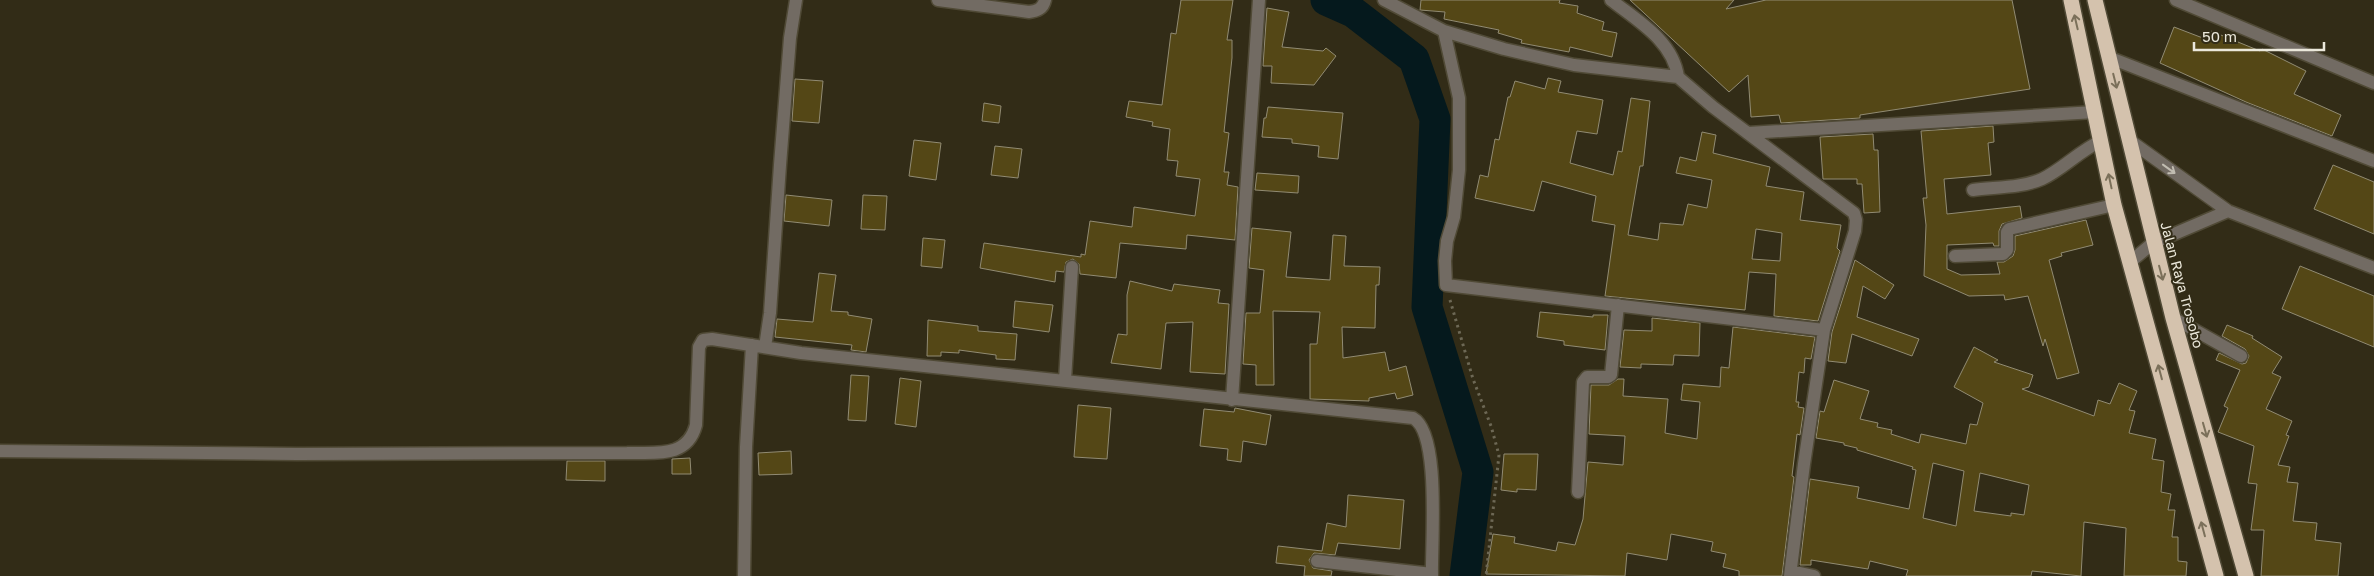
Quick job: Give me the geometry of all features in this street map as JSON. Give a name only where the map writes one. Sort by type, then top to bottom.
[{"type":"highway","points":[[2071,0],[2114,205],[2216,576]]},
{"type":"highway","name":"Jalan Raya Trosobo","points":[[2095,0],[2153,243],[2246,576]]},
{"type":"street","points":[[765,347],[770,313],[790,38],[796,0]]},
{"type":"street","points":[[938,0],[1028,12],[1040,9],[1045,0]]},
{"type":"street","points":[[1232,400],[1259,0]]},
{"type":"street","points":[[1384,0],[1444,31],[1504,49],[1574,65],[1678,76]]},
{"type":"street","points":[[1611,0],[1656,36],[1670,51],[1678,76],[1748,133],[1850,210],[1856,217],[1855,231],[1824,330],[1790,574],[1814,576]]},
{"type":"street","points":[[2176,0],[2374,83]]},
{"type":"street","points":[[1444,31],[1459,98],[1460,170],[1454,217],[1446,254],[1446,285],[1824,330]]},
{"type":"street","points":[[2108,56],[2374,161]]},
{"type":"street","points":[[1748,133],[2095,112]]},
{"type":"street","points":[[2129,140],[2228,211],[2374,268]]},
{"type":"street","points":[[1973,190],[2031,183],[2043,178],[2086,148],[2100,141]]},
{"type":"street","points":[[1955,256],[2003,254],[2007,250],[2007,232],[2010,229],[2114,205]]},
{"type":"street","points":[[2130,262],[2153,243],[2228,211]]},
{"type":"street","points":[[1065,380],[1072,267]]},
{"type":"street","points":[[1578,492],[1582,382],[1587,377],[1608,378],[1611,375],[1618,305]]},
{"type":"street","points":[[2173,318],[2241,356]]},
{"type":"street","points":[[0,451],[403,454],[627,453],[675,450],[687,444],[696,425],[701,343],[704,340],[712,339],[801,353],[1065,380],[1232,400],[1406,416],[1417,420],[1429,448],[1432,479],[1432,575],[1317,561]]},
{"type":"street","points":[[744,576],[746,447],[752,345]]},
{"type":"path","points":[[1446,285],[1470,370],[1491,426],[1499,455],[1486,576]]},
{"type":"building","points":[[1181,0],[1233,0],[1227,40],[1232,40],[1232,58],[1224,132],[1229,133],[1224,172],[1229,172],[1227,185],[1238,187],[1235,240],[1187,235],[1186,249],[1120,243],[1116,278],[1080,274],[1079,264],[1073,259],[1066,262],[1064,272],[1056,271],[1055,282],[980,268],[984,243],[1081,257],[1081,254],[1085,255],[1090,221],[1132,227],[1134,207],[1195,216],[1200,179],[1176,176],[1178,161],[1167,160],[1170,129],[1152,126],[1153,122],[1126,117],[1129,101],[1162,105],[1171,33],[1176,34]]},
{"type":"building","points":[[1421,0],[1560,0],[1559,3],[1578,6],[1577,13],[1604,22],[1602,30],[1617,33],[1612,57],[1570,47],[1569,52],[1521,43],[1522,40],[1498,33],[1499,30],[1444,19],[1445,12],[1420,10]]},
{"type":"building","points":[[1630,0],[1734,0],[1726,9],[1766,0],[2012,0],[2030,89],[1860,115],[1860,118],[1781,123],[1779,115],[1751,117],[1748,75],[1729,92]]},
{"type":"building","points":[[1267,8],[1289,12],[1282,47],[1323,51],[1326,48],[1336,56],[1314,85],[1271,83],[1272,66],[1263,66]]},
{"type":"building","points":[[2174,27],[2208,40],[2211,31],[2260,51],[2262,49],[2306,71],[2294,94],[2341,115],[2332,136],[2246,102],[2160,63]]},
{"type":"building","points":[[1548,78],[1561,81],[1558,92],[1603,100],[1597,134],[1577,131],[1570,163],[1613,175],[1618,151],[1622,152],[1631,98],[1650,101],[1643,166],[1640,166],[1628,235],[1658,240],[1660,223],[1683,225],[1688,204],[1707,208],[1712,180],[1676,173],[1680,157],[1696,161],[1702,132],[1716,135],[1713,153],[1770,167],[1766,186],[1804,192],[1800,220],[1841,225],[1837,248],[1840,251],[1818,321],[1774,316],[1776,274],[1749,272],[1745,310],[1605,296],[1615,225],[1592,221],[1596,196],[1542,181],[1534,211],[1475,198],[1480,175],[1488,177],[1495,139],[1499,140],[1508,97],[1510,97],[1515,81],[1545,89]],"holes":[[[1756,229],[1782,233],[1780,261],[1752,259]]]},
{"type":"building","points":[[795,79],[823,81],[819,123],[792,121]]},
{"type":"building","points":[[984,103],[1001,106],[999,123],[982,121]]},
{"type":"building","points":[[1268,107],[1343,113],[1338,159],[1318,157],[1319,146],[1292,143],[1292,139],[1262,137],[1264,118],[1266,118]]},
{"type":"building","points":[[1993,126],[1994,142],[1988,143],[1991,175],[1944,179],[1947,214],[2020,206],[2022,218],[2002,224],[1999,231],[1999,246],[1994,246],[1993,243],[1947,245],[1947,269],[1961,275],[2000,274],[1997,262],[2004,262],[2013,256],[2015,236],[2086,220],[2093,245],[2061,253],[2062,256],[2049,260],[2079,373],[2057,379],[2045,339],[2043,346],[2028,296],[2005,300],[2004,295],[1969,296],[1924,276],[1926,225],[1923,198],[1927,198],[1921,131]]},
{"type":"building","points":[[1873,134],[1874,150],[1878,150],[1880,212],[1864,213],[1862,184],[1857,184],[1857,179],[1823,179],[1820,137]]},
{"type":"building","points":[[914,140],[941,143],[936,180],[909,176]]},
{"type":"building","points":[[995,146],[1022,149],[1018,178],[991,175]]},
{"type":"building","points":[[2333,165],[2374,182],[2374,234],[2314,209]]},
{"type":"building","points":[[1257,173],[1299,176],[1298,193],[1255,190]]},
{"type":"building","points":[[786,195],[832,200],[829,226],[784,221]]},
{"type":"building","points":[[863,195],[887,196],[885,230],[861,229]]},
{"type":"building","points":[[1252,228],[1291,232],[1286,277],[1330,280],[1333,235],[1346,236],[1344,266],[1380,267],[1379,285],[1376,285],[1375,328],[1342,327],[1343,358],[1385,352],[1389,371],[1406,366],[1413,395],[1397,399],[1395,393],[1369,398],[1369,401],[1310,399],[1310,344],[1317,344],[1320,312],[1273,311],[1274,385],[1256,385],[1256,365],[1243,364],[1246,313],[1260,313],[1264,270],[1249,268]]},
{"type":"building","points":[[923,238],[945,240],[942,268],[921,266]]},
{"type":"building","points":[[1855,260],[1894,285],[1885,299],[1863,286],[1857,317],[1919,339],[1912,356],[1852,334],[1846,363],[1828,361],[1832,332]]},
{"type":"building","points":[[2300,266],[2374,296],[2374,347],[2282,309]]},
{"type":"building","points":[[819,273],[836,275],[831,311],[848,312],[848,315],[872,319],[866,352],[851,350],[852,345],[775,337],[777,319],[813,322]]},
{"type":"building","points":[[1130,281],[1172,291],[1174,284],[1220,290],[1218,303],[1229,304],[1225,374],[1190,372],[1193,322],[1166,323],[1161,369],[1111,363],[1118,334],[1127,335],[1127,295]]},
{"type":"building","points":[[1015,301],[1053,305],[1049,332],[1013,327]]},
{"type":"building","points":[[1540,312],[1593,317],[1593,315],[1608,315],[1605,350],[1564,345],[1564,341],[1537,337]]},
{"type":"building","points":[[1652,318],[1700,323],[1699,356],[1674,355],[1673,365],[1641,364],[1641,368],[1620,367],[1624,330],[1652,331]]},
{"type":"building","points":[[928,320],[978,326],[978,331],[1017,334],[1015,360],[996,359],[996,355],[959,350],[959,353],[941,352],[941,356],[927,356]]},
{"type":"building","points":[[2227,325],[2253,336],[2252,338],[2282,357],[2272,373],[2281,377],[2266,409],[2292,421],[2286,435],[2289,436],[2278,465],[2290,467],[2287,482],[2298,483],[2293,521],[2317,523],[2315,540],[2341,543],[2338,576],[2261,576],[2264,530],[2251,530],[2257,484],[2248,483],[2254,446],[2218,432],[2228,408],[2224,406],[2240,370],[2216,360],[2219,353],[2242,364],[2246,363],[2249,356],[2245,349],[2222,336]]},
{"type":"building","points":[[1733,327],[1815,337],[1811,359],[1805,358],[1804,373],[1799,372],[1796,402],[1799,402],[1798,407],[1804,408],[1800,435],[1797,434],[1792,476],[1794,477],[1782,576],[1739,576],[1739,571],[1723,567],[1726,554],[1711,551],[1713,542],[1671,534],[1667,560],[1627,553],[1625,576],[1486,574],[1493,534],[1515,537],[1514,543],[1556,551],[1558,542],[1575,545],[1583,519],[1588,462],[1623,465],[1625,436],[1589,434],[1591,385],[1609,385],[1618,379],[1624,379],[1623,396],[1668,399],[1665,433],[1697,439],[1700,402],[1681,400],[1683,384],[1720,387],[1721,367],[1729,368]]},
{"type":"building","points":[[1974,347],[1998,360],[1994,362],[2033,375],[2029,387],[2022,389],[2094,416],[2098,400],[2110,404],[2119,383],[2137,391],[2129,410],[2135,411],[2129,433],[2156,439],[2152,459],[2164,461],[2161,492],[2171,494],[2168,510],[2175,510],[2172,537],[2178,537],[2178,561],[2187,562],[2186,576],[2124,576],[2126,528],[2084,522],[2081,576],[2032,571],[2031,576],[1906,576],[1908,570],[1870,561],[1868,569],[1811,560],[1811,565],[1800,565],[1810,479],[1859,487],[1857,498],[1909,509],[1916,470],[1912,469],[1913,467],[1857,450],[1857,448],[1844,445],[1844,443],[1816,438],[1820,411],[1824,412],[1834,380],[1869,391],[1860,419],[1878,423],[1877,427],[1892,430],[1891,434],[1919,443],[1921,434],[1966,444],[1970,424],[1977,425],[1983,403],[1954,387]],"holes":[[[1933,463],[1964,471],[1956,526],[1923,518]],[[1980,473],[2029,485],[2024,515],[2011,513],[2011,516],[1974,511]]]},
{"type":"building","points":[[851,375],[869,376],[866,421],[848,420]]},
{"type":"building","points":[[900,378],[921,381],[916,427],[895,424]]},
{"type":"building","points":[[1078,405],[1111,408],[1107,459],[1074,457]]},
{"type":"building","points":[[1235,408],[1271,415],[1266,445],[1243,441],[1241,462],[1227,460],[1228,449],[1200,446],[1204,409],[1234,412]]},
{"type":"building","points":[[791,451],[792,474],[759,475],[758,453]]},
{"type":"building","points":[[1504,454],[1538,454],[1536,490],[1517,489],[1517,492],[1501,490]]},
{"type":"building","points":[[690,458],[691,474],[672,474],[672,459]]},
{"type":"building","points":[[567,461],[605,461],[605,481],[566,480]]},
{"type":"building","points":[[1348,495],[1404,500],[1400,549],[1338,543],[1335,555],[1314,553],[1309,560],[1313,568],[1332,571],[1331,576],[1304,576],[1305,566],[1276,563],[1278,546],[1322,551],[1327,523],[1346,527]]},
{"type":"waterway","points":[[1326,0],[1353,12],[1414,59],[1435,119],[1427,307],[1478,472],[1465,576]]}]
